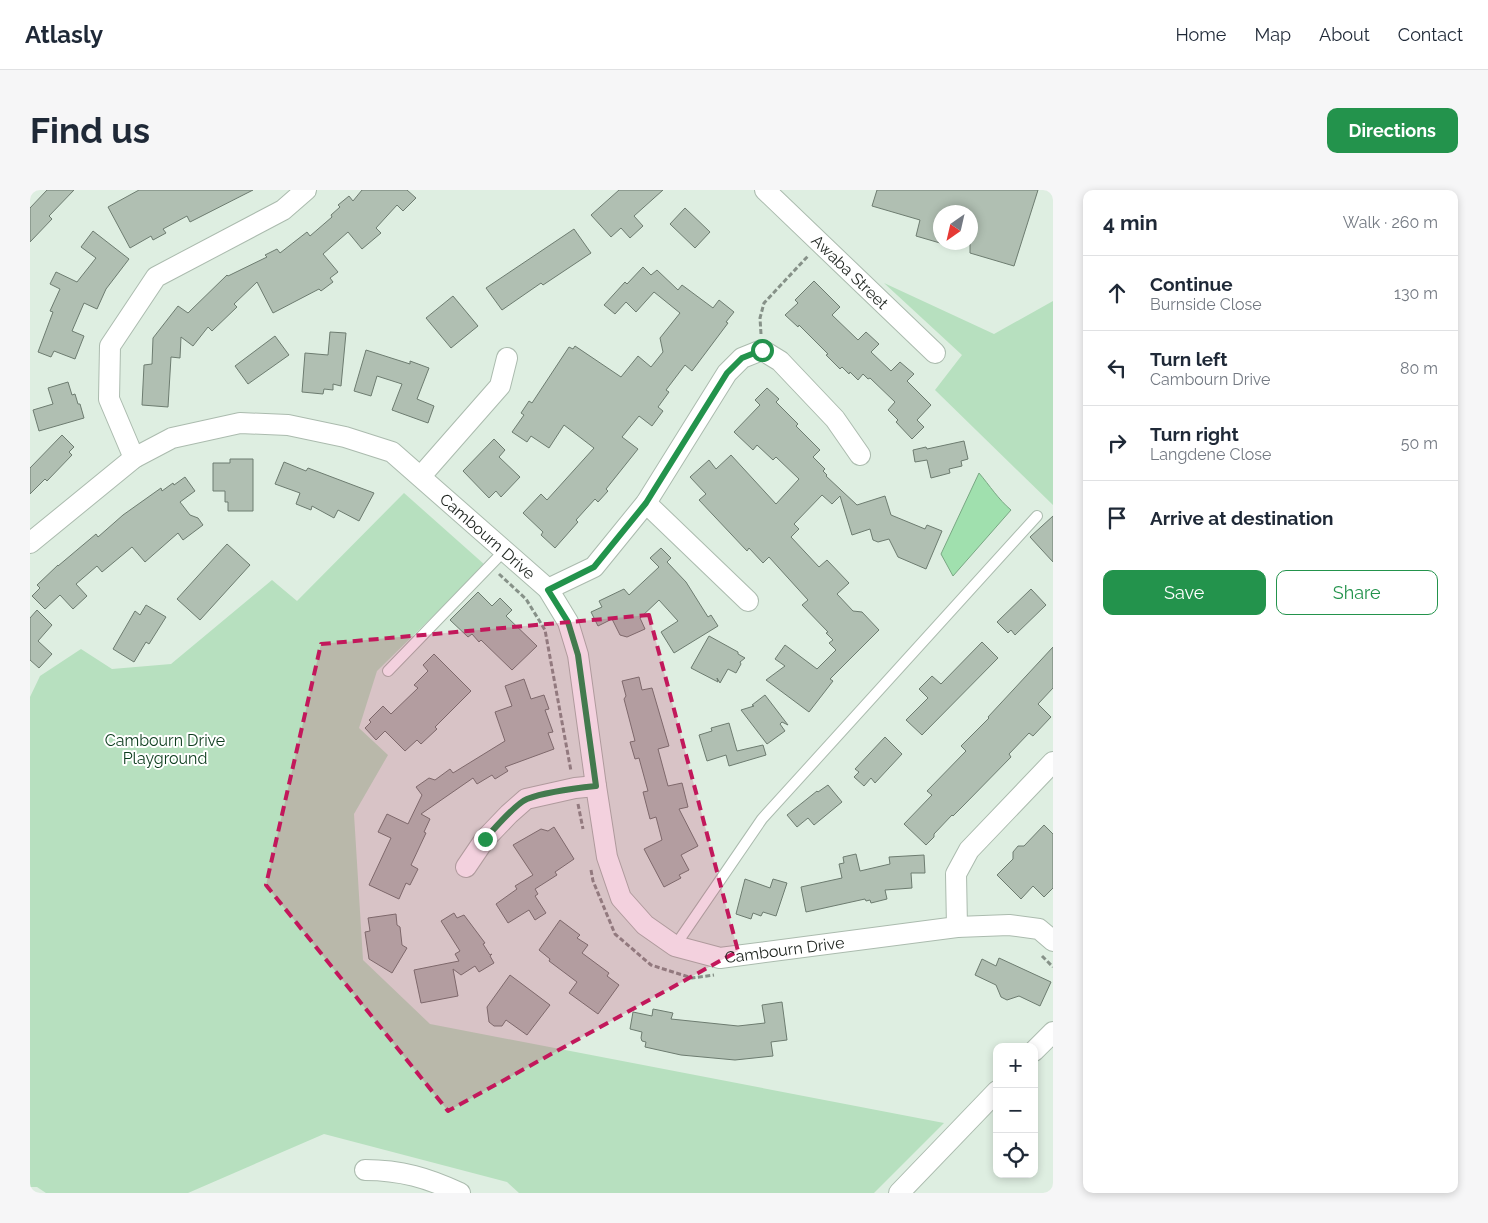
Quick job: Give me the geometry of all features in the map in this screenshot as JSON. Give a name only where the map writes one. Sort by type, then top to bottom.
[{"type":"street","points":[[134,458],[109,399],[110,346],[156,277],[283,210],[306,190]]},
{"type":"street","name":"Awaba Street","points":[[765,190],[935,352]]},
{"type":"street","points":[[548,590],[594,567],[646,503],[727,373],[742,358],[762,350],[780,362],[835,419],[860,455]]},
{"type":"street","points":[[421,476],[500,386],[507,358]]},
{"type":"street","name":"Cambourn Drive","points":[[30,543],[134,458],[172,438],[240,423],[288,425],[345,437],[392,452],[548,590],[568,622],[578,655],[607,857],[621,898],[646,925],[675,946],[720,958],[957,927],[1009,925],[1039,929],[1053,941]]},
{"type":"street","points":[[646,503],[748,601]]},
{"type":"street","points":[[957,927],[956,874],[968,850],[1053,762]]},
{"type":"street","points":[[466,867],[485,839],[526,799],[574,788],[596,786]]},
{"type":"street","points":[[1038,1048],[1053,1032]]},
{"type":"street","points":[[899,1193],[993,1095]]},
{"type":"street","points":[[366,1170],[390,1170],[416,1176],[460,1193]]},
{"type":"lane","points":[[675,946],[762,819],[1037,516]]},
{"type":"lane","points":[[388,671],[505,550]]},
{"type":"path","points":[[762,350],[760,318],[764,303],[820,243]]},
{"type":"path","points":[[490,565],[526,599],[545,630],[574,788]]},
{"type":"highlighted area","points":[[649,615],[738,951],[448,1111],[266,885],[321,644]]},
{"type":"green space","points":[[884,283],[994,334],[1053,301],[1053,505],[935,390],[962,355]]},
{"type":"green space","name":"Cambourn Drive Playground","points":[[404,493],[485,565],[377,671],[359,728],[388,755],[354,814],[363,960],[430,1024],[944,1123],[874,1193],[519,1193],[507,1182],[324,1134],[188,1193],[46,1193],[37,1187],[30,1187],[30,697],[40,676],[81,649],[112,669],[171,664],[272,580],[297,601]]},
{"type":"shaded area","points":[[979,473],[1011,510],[953,576],[941,554]]},
{"type":"building","points":[[47,190],[74,190],[49,216],[52,219],[30,242],[30,208]]},
{"type":"building","points":[[139,190],[253,190],[190,222],[187,216],[163,229],[166,233],[153,240],[151,236],[130,248],[108,207]]},
{"type":"building","points":[[362,190],[407,190],[416,198],[403,211],[397,205],[376,228],[381,233],[362,249],[348,232],[323,254],[338,272],[330,278],[333,282],[321,291],[319,289],[273,313],[257,282],[234,304],[237,307],[212,331],[208,327],[193,346],[181,337],[180,358],[171,357],[168,407],[142,405],[144,365],[152,364],[153,338],[178,306],[188,313],[227,275],[267,257],[265,255],[277,249],[280,253],[307,232],[310,236],[332,217],[331,215],[340,207],[338,205],[349,196],[353,201]]},
{"type":"building","points":[[619,190],[663,190],[634,216],[643,226],[630,238],[621,228],[611,237],[591,215]]},
{"type":"building","points":[[877,190],[1038,190],[1014,266],[970,253],[970,250],[978,250],[978,205],[933,205],[933,241],[916,236],[920,220],[872,206]]},
{"type":"building","points":[[685,208],[710,232],[695,248],[670,224]]},
{"type":"building","points":[[574,229],[591,253],[543,285],[541,283],[502,310],[486,288]]},
{"type":"building","points":[[93,231],[129,259],[106,289],[97,309],[84,303],[72,331],[84,336],[75,359],[54,351],[51,357],[38,352],[53,312],[50,311],[60,289],[50,284],[56,272],[77,282],[96,258],[81,247]]},
{"type":"building","points":[[643,267],[651,275],[657,270],[678,290],[682,285],[713,308],[719,300],[734,312],[692,371],[685,365],[666,390],[669,392],[658,407],[663,411],[652,426],[639,416],[622,437],[638,449],[606,489],[608,491],[598,502],[595,499],[555,548],[541,535],[543,532],[523,513],[541,494],[547,500],[594,448],[564,425],[549,448],[531,436],[527,442],[512,432],[524,415],[521,413],[529,401],[532,403],[569,347],[573,349],[575,346],[621,377],[638,356],[651,367],[663,352],[660,338],[680,313],[654,292],[636,312],[626,302],[615,314],[604,305],[625,282],[627,284]]},
{"type":"building","points":[[814,281],[840,307],[832,315],[858,340],[866,332],[879,344],[871,352],[891,371],[900,362],[914,374],[907,381],[931,405],[917,420],[924,427],[912,439],[888,410],[895,402],[870,378],[868,379],[863,374],[858,380],[842,367],[840,369],[799,325],[798,327],[785,315],[798,303],[795,300]]},
{"type":"building","points":[[453,296],[478,326],[451,348],[426,318]]},
{"type":"building","points":[[330,332],[346,333],[341,386],[333,384],[333,390],[324,389],[323,394],[302,392],[305,353],[328,355]]},
{"type":"building","points":[[275,336],[289,355],[248,384],[235,366]]},
{"type":"building","points":[[366,350],[410,364],[410,361],[429,368],[417,399],[434,406],[428,423],[392,410],[402,384],[377,376],[371,396],[354,391]]},
{"type":"building","points":[[68,382],[72,395],[75,394],[78,404],[80,404],[84,418],[39,431],[33,410],[53,404],[48,388]]},
{"type":"building","points":[[767,388],[779,399],[776,402],[798,424],[796,426],[820,450],[813,457],[825,469],[823,471],[826,476],[857,505],[885,496],[891,515],[925,529],[927,525],[942,531],[926,569],[898,557],[889,539],[878,542],[873,540],[870,529],[852,535],[840,496],[832,504],[822,495],[794,524],[799,529],[791,537],[819,567],[827,560],[849,583],[837,594],[853,611],[862,612],[879,630],[830,679],[833,681],[809,712],[766,680],[785,666],[775,659],[785,645],[817,669],[836,650],[829,643],[833,640],[826,633],[828,632],[802,605],[808,600],[769,557],[763,563],[749,548],[747,551],[699,500],[706,494],[690,477],[709,460],[716,469],[731,455],[776,504],[799,479],[776,457],[773,460],[757,445],[753,450],[734,432],[760,405],[755,400]]},
{"type":"building","points":[[62,435],[74,447],[69,452],[72,455],[47,481],[45,479],[30,494],[30,468]]},
{"type":"building","points":[[494,439],[505,450],[499,457],[520,477],[501,497],[496,491],[489,498],[463,471]]},
{"type":"building","points":[[964,441],[968,459],[961,461],[962,466],[949,469],[950,473],[931,478],[927,460],[915,462],[913,450]]},
{"type":"building","points":[[230,459],[253,459],[253,511],[228,511],[228,502],[225,502],[225,491],[213,491],[213,463],[230,463]]},
{"type":"building","points":[[284,462],[306,471],[308,468],[374,493],[359,521],[338,510],[334,518],[312,506],[311,510],[296,504],[300,493],[275,484]]},
{"type":"building","points":[[185,477],[195,491],[180,502],[190,515],[198,518],[203,525],[183,540],[178,533],[145,562],[132,547],[102,572],[97,566],[76,584],[87,596],[73,609],[60,595],[45,609],[32,596],[40,588],[37,585],[96,534],[98,537],[123,515],[161,488],[162,491]]},
{"type":"building","points":[[1053,516],[1053,562],[1030,537]]},
{"type":"building","points":[[227,544],[250,565],[200,620],[177,599]]},
{"type":"building","points":[[661,548],[671,558],[667,562],[686,582],[708,617],[711,615],[718,626],[674,653],[661,632],[678,621],[659,600],[640,618],[645,629],[627,637],[620,635],[612,619],[598,626],[591,612],[602,607],[599,601],[624,589],[629,595],[659,567],[650,558]]},
{"type":"building","points":[[1031,589],[1046,605],[1015,635],[1011,630],[1008,633],[997,622]]},
{"type":"building","points":[[478,592],[492,606],[500,598],[512,610],[506,616],[537,646],[512,670],[481,640],[479,642],[472,634],[468,637],[450,620]]},
{"type":"building","points":[[146,605],[166,617],[149,644],[146,642],[134,662],[113,649],[135,611],[140,615]]},
{"type":"building","points":[[37,610],[52,625],[38,641],[52,654],[39,668],[30,660],[30,618]]},
{"type":"building","points":[[709,636],[745,658],[740,662],[741,664],[736,673],[728,669],[720,683],[717,678],[718,682],[691,668]]},
{"type":"building","points":[[982,642],[998,658],[922,735],[906,720],[928,698],[919,689],[932,676],[941,684]]},
{"type":"building","points":[[1053,647],[1053,688],[1038,704],[1051,717],[1033,736],[1029,733],[1009,754],[1011,757],[952,815],[926,845],[904,824],[932,795],[927,791],[966,751],[961,746]]},
{"type":"building","points":[[434,654],[471,691],[421,744],[417,740],[405,751],[385,731],[376,740],[365,728],[371,722],[369,720],[383,706],[391,714],[418,688],[414,685],[428,671],[423,665]]},
{"type":"building","points":[[639,677],[642,690],[652,688],[669,746],[658,749],[668,786],[682,783],[688,807],[679,809],[698,846],[681,855],[689,870],[679,875],[681,878],[664,887],[644,849],[662,840],[656,817],[650,819],[643,792],[648,791],[639,758],[635,759],[630,742],[635,741],[624,699],[626,696],[622,681]]},
{"type":"building","points":[[524,679],[531,699],[544,695],[549,709],[545,710],[553,732],[548,733],[554,749],[505,767],[508,771],[495,779],[492,775],[477,784],[473,778],[421,814],[430,819],[424,832],[426,833],[411,865],[418,869],[410,885],[406,883],[399,899],[369,885],[391,838],[378,832],[387,814],[408,824],[422,795],[416,787],[429,778],[435,780],[450,769],[453,773],[505,741],[495,712],[512,706],[505,686]]},
{"type":"building","points":[[765,695],[788,725],[782,722],[780,724],[785,731],[767,744],[741,710],[754,706],[752,705]]},
{"type":"building","points":[[729,723],[737,751],[763,745],[766,755],[729,766],[726,755],[707,761],[699,735],[712,731],[711,728]]},
{"type":"building","points":[[885,737],[902,754],[875,783],[871,778],[864,786],[854,777],[859,772],[855,769]]},
{"type":"building","points":[[828,785],[842,802],[814,825],[808,818],[797,827],[787,815],[817,791]]},
{"type":"building","points":[[1044,825],[1053,834],[1053,888],[1044,897],[1033,886],[1021,899],[997,875],[1013,859],[1013,852],[1018,846],[1024,846]]},
{"type":"building","points":[[554,827],[574,859],[555,872],[557,875],[535,889],[538,894],[535,896],[546,913],[535,920],[529,910],[508,923],[496,904],[517,889],[515,886],[533,875],[513,845],[541,829],[548,831]]},
{"type":"building","points":[[856,854],[860,871],[890,864],[889,857],[924,855],[925,873],[911,873],[912,888],[885,890],[887,899],[871,903],[870,900],[866,901],[865,899],[806,912],[801,887],[842,878],[839,864],[844,863],[843,857]]},
{"type":"building","points":[[745,879],[770,888],[773,879],[787,883],[776,916],[763,912],[761,916],[753,913],[751,919],[736,914]]},
{"type":"building","points":[[454,913],[457,918],[464,915],[485,943],[483,944],[490,955],[492,954],[490,956],[494,963],[479,972],[475,966],[461,975],[453,969],[458,996],[421,1003],[414,970],[459,961],[455,954],[460,951],[441,921]]},
{"type":"building","points":[[396,914],[402,945],[407,948],[392,973],[369,959],[365,932],[370,931],[368,918]]},
{"type":"building","points":[[560,920],[580,935],[577,938],[588,945],[582,953],[609,973],[607,976],[619,985],[598,1014],[569,993],[577,982],[549,961],[550,959],[539,950]]},
{"type":"building","points":[[999,958],[1051,982],[1040,1006],[1019,996],[1007,1000],[1001,997],[996,985],[975,975],[982,959],[996,966]]},
{"type":"building","points":[[510,975],[550,1005],[527,1035],[506,1020],[502,1026],[494,1026],[489,1022],[487,1007]]},
{"type":"building","points":[[782,1002],[787,1040],[771,1042],[773,1056],[735,1060],[681,1055],[645,1047],[646,1042],[642,1041],[641,1038],[642,1032],[630,1029],[633,1012],[652,1016],[653,1009],[673,1013],[671,1019],[738,1026],[765,1023],[762,1005]]},
{"type":"route","points":[[485,839],[526,799],[574,788],[596,786],[578,655],[568,622],[548,590],[594,567],[646,503],[727,373],[742,358],[762,350]]}]
